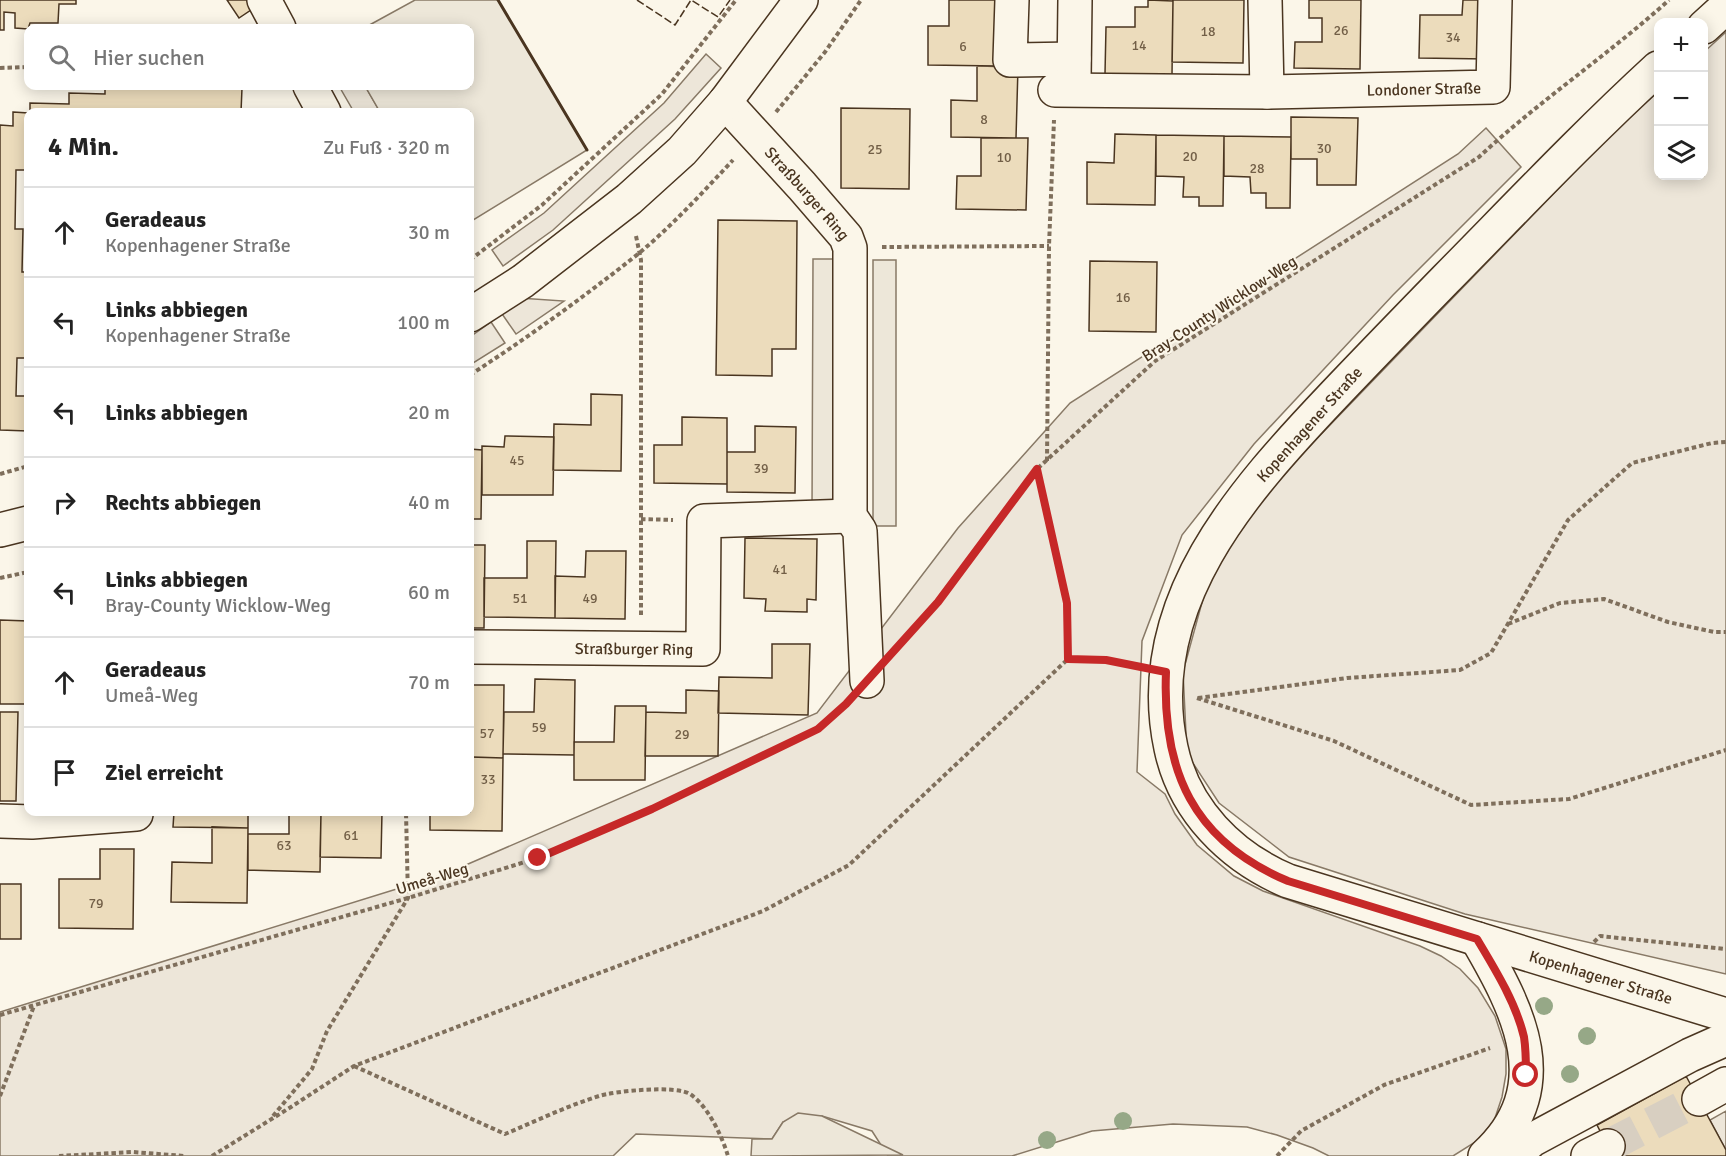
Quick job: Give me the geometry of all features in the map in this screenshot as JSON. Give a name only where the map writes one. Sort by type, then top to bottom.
[{"type":"street","points":[[264,0],[277,24]]},
{"type":"street","points":[[474,312],[523,281],[629,199],[682,151],[725,102],[801,0]]},
{"type":"street","name":"Londoner Straße","points":[[1012,0],[1010,60],[1068,79],[1267,92],[1493,87],[1495,0]]},
{"type":"street","points":[[1068,79],[1075,0]]},
{"type":"street","points":[[1266,0],[1267,92]]},
{"type":"street","points":[[1708,23],[1726,7]]},
{"type":"street","name":"Kopenhagener Straße","points":[[1655,72],[1599,124],[1282,449],[1232,513],[1209,547],[1178,615],[1170,644],[1165,704],[1168,734],[1181,784],[1207,823],[1233,848],[1266,872],[1288,881],[1726,1015]]},
{"type":"street","points":[[312,90],[322,108]]},
{"type":"street","name":"Straßburger Ring","points":[[725,102],[846,237],[850,248],[850,516],[860,531],[856,692]]},
{"type":"street","name":"Straßburger Ring","points":[[474,647],[704,649],[704,520],[850,516]]},
{"type":"street","points":[[0,530],[24,524]]},
{"type":"street","points":[[0,821],[32,822],[110,816]]},
{"type":"street","points":[[1477,939],[1499,978],[1523,1036],[1526,1075],[1519,1141]]},
{"type":"street","points":[[1485,1156],[1501,1141],[1519,1141],[1726,1039]]},
{"type":"path","points":[[474,257],[542,205],[663,94],[736,0]]},
{"type":"path","name":"Bray-County Wicklow-Weg","points":[[856,692],[938,602],[1037,469],[1155,361],[1479,157],[1517,122],[1669,0]]},
{"type":"path","points":[[0,68],[24,67]]},
{"type":"path","points":[[1047,462],[1049,246],[1068,79]]},
{"type":"path","points":[[629,199],[641,260],[640,648]]},
{"type":"path","points":[[850,248],[1049,246]]},
{"type":"path","points":[[1196,698],[1347,678],[1460,670],[1491,653],[1568,520],[1632,463],[1713,443],[1726,442]]},
{"type":"path","points":[[0,474],[24,467]]},
{"type":"path","points":[[1037,469],[1067,603],[1068,659]]},
{"type":"path","points":[[0,578],[24,573]]},
{"type":"path","points":[[1507,624],[1560,603],[1604,599],[1668,622],[1714,632],[1726,632]]},
{"type":"path","points":[[212,1156],[354,1066],[764,911],[849,865],[1068,659],[1106,660],[1166,672],[1196,698],[1334,741],[1472,804],[1569,799],[1726,750]]},
{"type":"path","name":"Umeå-Weg","points":[[0,1016],[538,858],[652,809],[818,729],[856,692]]},
{"type":"path","points":[[270,1121],[312,1069],[327,1031],[408,898],[406,816]]},
{"type":"path","points":[[1572,967],[1600,936],[1726,949]]},
{"type":"path","points":[[0,1096],[34,1005]]},
{"type":"path","points":[[1276,1156],[1301,1131],[1384,1085],[1523,1036]]},
{"type":"path","points":[[354,1066],[505,1134],[601,1095],[661,1089],[689,1094],[710,1116],[723,1137],[729,1156]]},
{"type":"path","points":[[59,1156],[133,1152],[184,1156]]},
{"type":"shaded area","points":[[415,0],[498,0],[587,150],[474,220],[474,108],[378,108],[367,90],[474,90],[474,24],[371,24]]},
{"type":"shaded area","points":[[1726,32],[1726,974],[1465,914],[1289,857],[1219,803],[1187,754],[1183,672],[1210,573],[1271,486],[1615,130],[1654,96],[1654,180],[1708,180],[1708,48]]},
{"type":"shaded area","points":[[706,54],[721,68],[675,119],[553,230],[503,266],[492,250],[544,213],[664,103]]},
{"type":"shaded area","points":[[341,90],[367,90],[378,108],[352,108]]},
{"type":"shaded area","points":[[1486,128],[1521,167],[1393,295],[1254,444],[1182,535],[1142,641],[1137,772],[1165,794],[1175,814],[1197,845],[1234,876],[1263,891],[1420,946],[1460,969],[1478,988],[1495,1016],[1506,1049],[1506,1074],[1502,1097],[1494,1121],[1477,1141],[1453,1156],[1329,1156],[1277,1135],[1247,1127],[1173,1124],[1092,1131],[1012,1156],[888,1156],[872,1131],[822,1116],[783,1122],[772,1139],[636,1134],[613,1156],[0,1156],[0,1012],[445,874],[817,713],[958,528],[1070,403],[1458,154]]},
{"type":"shaded area","points":[[813,259],[838,259],[838,513],[812,513]]},
{"type":"shaded area","points":[[873,260],[896,260],[896,526],[873,526]]},
{"type":"shaded area","points":[[519,298],[564,301],[516,334],[500,311]]},
{"type":"shaded area","points":[[491,322],[505,343],[474,362],[474,334]]},
{"type":"shaded area","points":[[1726,1111],[1726,1150],[1710,1120]]},
{"type":"shaded area","points":[[798,1113],[822,1116],[903,1155],[751,1156],[752,1139],[772,1139],[783,1122]]},
{"type":"building","points":[[0,0],[76,0],[76,4],[59,4],[58,23],[24,24],[24,29],[15,28],[15,13],[4,12],[4,30],[0,30]]},
{"type":"building","points":[[227,0],[253,0],[257,6],[239,18]]},
{"type":"building","points":[[949,0],[999,0],[998,66],[928,65],[928,26],[949,26]]},
{"type":"building","points":[[1148,0],[1173,1],[1172,75],[1105,74],[1106,27],[1135,27],[1135,7],[1148,7]]},
{"type":"building","points":[[1173,0],[1244,0],[1243,63],[1172,62]]},
{"type":"building","points":[[1309,0],[1361,0],[1360,69],[1294,68],[1295,42],[1322,42],[1322,18],[1309,18]]},
{"type":"building","points":[[1463,0],[1488,0],[1487,59],[1419,58],[1420,15],[1462,15]]},
{"type":"building","points":[[977,66],[1018,67],[1016,138],[951,137],[951,100],[977,101]]},
{"type":"building","points":[[105,90],[242,90],[241,108],[30,108],[30,103],[69,104],[69,93],[105,94]]},
{"type":"building","points":[[841,108],[910,109],[909,189],[841,188]]},
{"type":"building","points":[[13,112],[24,113],[24,170],[16,170],[15,229],[23,229],[24,358],[17,358],[16,396],[24,396],[24,431],[0,430],[0,125],[13,126]]},
{"type":"building","points":[[1291,117],[1358,118],[1356,185],[1317,185],[1317,159],[1291,159]]},
{"type":"building","points":[[1115,134],[1156,135],[1155,205],[1087,204],[1087,162],[1114,163]]},
{"type":"building","points":[[1156,135],[1224,136],[1223,206],[1199,206],[1199,197],[1183,197],[1184,177],[1156,176]]},
{"type":"building","points":[[1224,136],[1291,137],[1290,208],[1266,208],[1266,193],[1251,193],[1250,177],[1224,176]]},
{"type":"building","points":[[981,138],[1028,138],[1026,210],[956,209],[957,176],[981,176]]},
{"type":"building","points":[[718,220],[797,221],[796,349],[772,349],[772,376],[716,375]]},
{"type":"building","points":[[1090,261],[1157,262],[1156,332],[1089,331]]},
{"type":"building","points":[[591,394],[622,395],[621,471],[553,470],[554,424],[591,425]]},
{"type":"building","points":[[682,417],[727,418],[727,484],[654,483],[654,445],[682,445]]},
{"type":"building","points":[[755,426],[796,427],[795,493],[727,492],[727,452],[755,452]]},
{"type":"building","points":[[505,436],[554,437],[553,495],[482,495],[482,446],[504,447]]},
{"type":"building","points":[[474,449],[482,450],[481,519],[474,519]]},
{"type":"building","points":[[745,538],[817,539],[816,600],[807,599],[807,612],[765,611],[766,599],[744,598]]},
{"type":"building","points":[[527,541],[556,541],[555,618],[484,617],[484,578],[527,578]]},
{"type":"building","points":[[474,545],[485,545],[484,628],[474,628]]},
{"type":"building","points":[[586,551],[626,551],[625,619],[555,618],[555,576],[585,577]]},
{"type":"building","points":[[0,620],[24,621],[24,704],[0,704]]},
{"type":"building","points":[[772,644],[810,644],[808,715],[718,713],[719,677],[772,678]]},
{"type":"building","points":[[535,679],[575,680],[574,755],[503,754],[504,712],[534,712]]},
{"type":"building","points":[[474,685],[504,685],[503,758],[474,757]]},
{"type":"building","points":[[686,690],[719,691],[718,756],[645,756],[646,712],[686,713]]},
{"type":"building","points":[[615,706],[646,706],[645,780],[574,780],[574,742],[614,742]]},
{"type":"building","points":[[0,712],[18,712],[16,801],[0,801]]},
{"type":"building","points":[[474,757],[503,758],[502,831],[430,830],[430,816],[474,816]]},
{"type":"building","points":[[174,816],[248,816],[248,828],[173,827]]},
{"type":"building","points":[[289,816],[321,816],[320,872],[248,870],[248,834],[289,834]]},
{"type":"building","points":[[321,816],[382,816],[381,858],[320,857]]},
{"type":"building","points":[[212,827],[248,828],[247,903],[171,902],[172,862],[212,863]]},
{"type":"building","points":[[100,849],[134,849],[133,929],[59,928],[59,879],[100,879]]},
{"type":"building","points":[[0,884],[21,884],[21,939],[0,939]]},
{"type":"building","points":[[1686,1076],[1726,1150],[1726,1156],[1613,1156],[1597,1125]]},
{"type":"tunnel","points":[[1608,1146],[1699,1099]]},
{"type":"fence","points":[[637,0],[675,25],[691,0],[718,17],[730,0]]},
{"type":"wall","points":[[498,0],[587,150]]},
{"type":"route","points":[[538,858],[652,809],[818,729],[846,704],[938,602],[1037,469],[1067,603],[1068,659],[1106,660],[1166,672],[1165,704],[1168,734],[1181,784],[1207,823],[1248,861],[1288,881],[1477,939],[1495,969],[1517,1017],[1526,1052],[1526,1075]]}]
